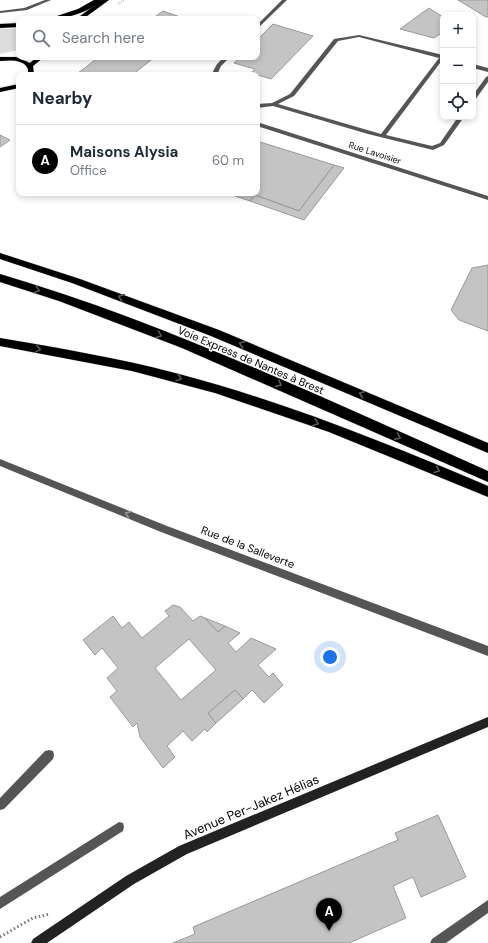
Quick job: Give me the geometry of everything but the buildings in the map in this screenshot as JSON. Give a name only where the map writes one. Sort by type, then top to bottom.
[{"type":"highway","points":[[61,16],[80,10],[99,0]]},
{"type":"highway","points":[[0,26],[16,25]]},
{"type":"highway","name":"Voie Express de Nantes à Brest","points":[[0,256],[76,280],[215,333],[488,448]]},
{"type":"highway","name":"Voie Express de Nantes à Brest","points":[[0,278],[93,310],[243,368],[488,477]]},
{"type":"highway","points":[[0,342],[92,358],[175,377],[257,402],[404,456],[488,492]]},
{"type":"main road","points":[[83,16],[106,0]]},
{"type":"main road","points":[[91,16],[114,0]]},
{"type":"main road","points":[[0,59],[16,56]]},
{"type":"main road","points":[[8,58],[16,60]]},
{"type":"main road","points":[[16,60],[25,62],[30,66],[32,72]]},
{"type":"main road","points":[[30,66],[37,60]]},
{"type":"main road","points":[[0,90],[16,87]]},
{"type":"street","points":[[0,12],[25,9],[49,0]]},
{"type":"street","points":[[260,25],[285,0]]},
{"type":"street","points":[[260,106],[273,104],[292,95],[336,40],[359,36],[440,56]]},
{"type":"street","points":[[215,72],[218,65],[224,60]]},
{"type":"street","points":[[382,136],[440,60]]},
{"type":"street","points":[[476,67],[488,70]]},
{"type":"street","points":[[476,95],[488,78]]},
{"type":"street","points":[[273,104],[382,136],[433,148],[442,144],[459,120]]},
{"type":"street","name":"Rue Lavoisier","points":[[260,125],[488,198]]},
{"type":"street","name":"Rue de la Salleverte","points":[[0,462],[164,529],[488,652]]},
{"type":"street","name":"Avenue Per-Jakez Hélias","points":[[37,943],[130,880],[183,850],[488,722]]},
{"type":"street","points":[[0,805],[49,755]]},
{"type":"street","points":[[0,903],[119,827]]},
{"type":"street","points":[[436,943],[488,906]]},
{"type":"shaded area","points":[[16,28],[16,51],[0,54],[0,29]]},
{"type":"place","name":"Maisons Alysia","points":[[329,931]]}]
